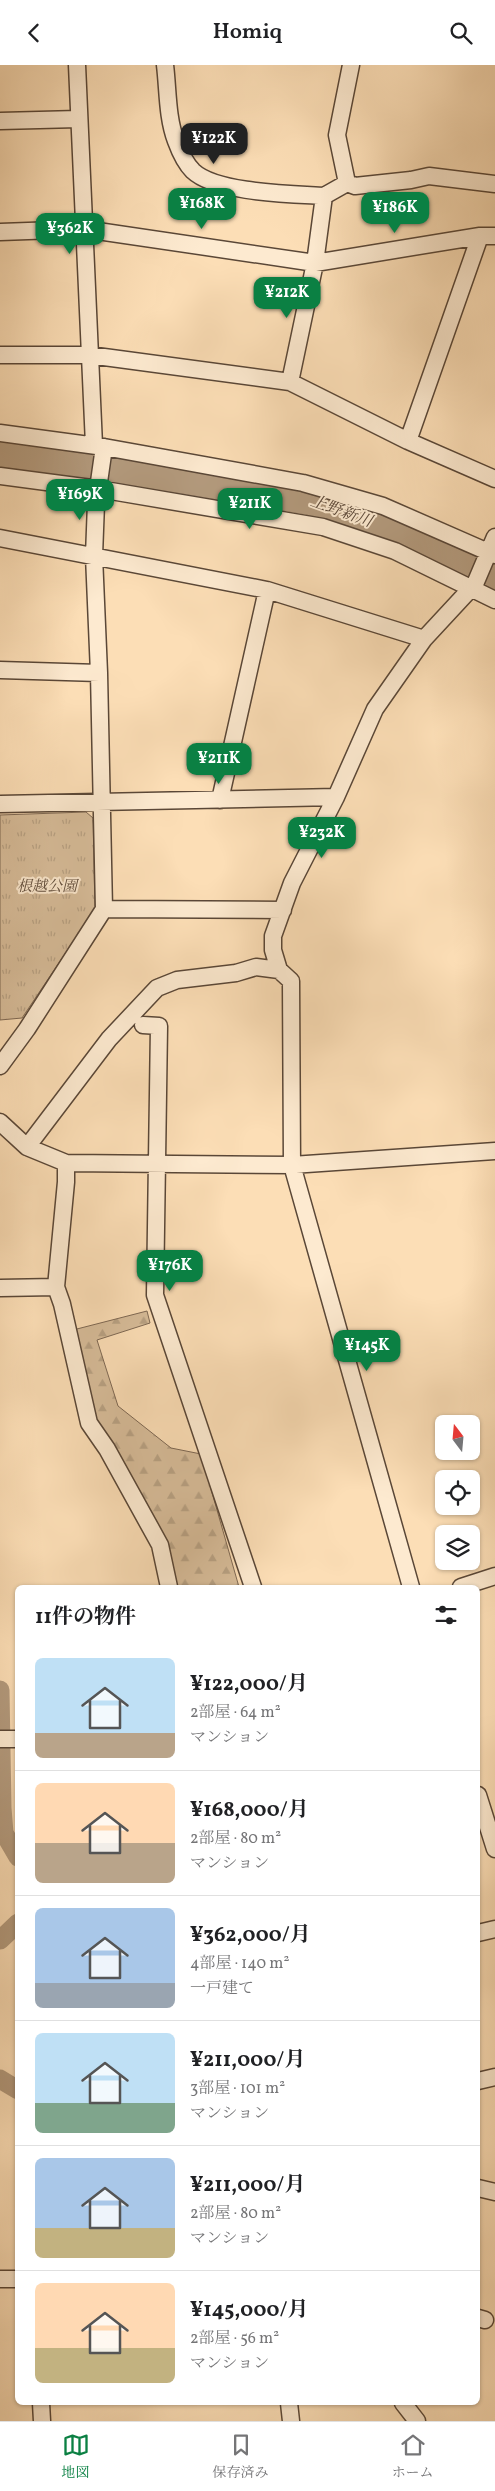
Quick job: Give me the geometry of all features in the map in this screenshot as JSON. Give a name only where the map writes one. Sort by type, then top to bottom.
[{"type":"street","points":[[0,1066],[27,1029],[104,909],[99,673],[94,556],[100,449],[90,355],[77,65]]},
{"type":"street","points":[[165,65],[175,139],[183,157],[194,172],[211,181],[242,189],[324,196],[347,183]]},
{"type":"street","points":[[347,183],[337,135],[351,65]]},
{"type":"street","points":[[0,121],[78,119]]},
{"type":"street","points":[[347,183],[355,186],[411,180],[429,176],[495,184]]},
{"type":"street","points":[[290,382],[315,263],[324,196]]},
{"type":"street","points":[[0,232],[84,229],[315,263],[487,236],[408,441]]},
{"type":"street","points":[[0,355],[90,355],[290,382],[408,441],[495,479]]},
{"type":"street","points":[[0,433],[303,483],[383,506],[492,551],[472,587],[424,639],[375,709],[336,797],[292,883],[273,936],[273,950],[279,970],[291,981],[292,1165],[410,1585]]},
{"type":"street","points":[[0,476],[99,489],[322,527],[395,551],[472,587],[495,600]]},
{"type":"street","points":[[0,538],[268,590],[424,639]]},
{"type":"street","points":[[220,800],[268,590]]},
{"type":"street","points":[[0,670],[99,673]]},
{"type":"street","points":[[0,804],[336,797]]},
{"type":"street","points":[[104,909],[283,911]]},
{"type":"street","points":[[27,1147],[109,1039],[157,988],[177,980],[236,973],[256,967],[279,970]]},
{"type":"street","points":[[143,1025],[159,1026],[155,1295],[252,1585]]},
{"type":"street","points":[[0,1122],[27,1147],[66,1163],[292,1165],[495,1151]]},
{"type":"street","points":[[66,1163],[66,1182],[56,1287],[62,1305],[89,1423],[107,1449],[160,1545],[169,1585]]},
{"type":"street","points":[[0,1288],[56,1287]]},
{"type":"street","points":[[467,1585],[495,1576]]},
{"type":"street","points":[[0,1739],[15,1739]]},
{"type":"street","points":[[480,1801],[495,1849]]},
{"type":"street","points":[[480,1933],[495,1929]]},
{"type":"street","points":[[480,2081],[495,2077]]},
{"type":"street","points":[[480,2189],[495,2193]]},
{"type":"street","points":[[0,2279],[15,2279]]},
{"type":"street","points":[[40,2405],[42,2421]]},
{"type":"street","points":[[289,2405],[291,2421]]},
{"type":"street","points":[[405,2405],[417,2421]]},
{"type":"green space","name":"根越公園","points":[[86,812],[93,818],[95,909],[22,1018],[0,1020],[0,815]]},
{"type":"green space","points":[[147,1311],[150,1323],[97,1340],[118,1406],[171,1448],[201,1454],[238,1585],[172,1585],[93,1417],[73,1330]]},
{"type":"waterway","name":"上野新川","points":[[0,452],[171,476],[309,499],[366,520],[495,577]]},
{"type":"waterway","points":[[0,1690],[4,1833],[15,1852]]},
{"type":"waterway","points":[[0,1940],[15,1926]]},
{"type":"waterway","points":[[0,2079],[15,2088]]}]
